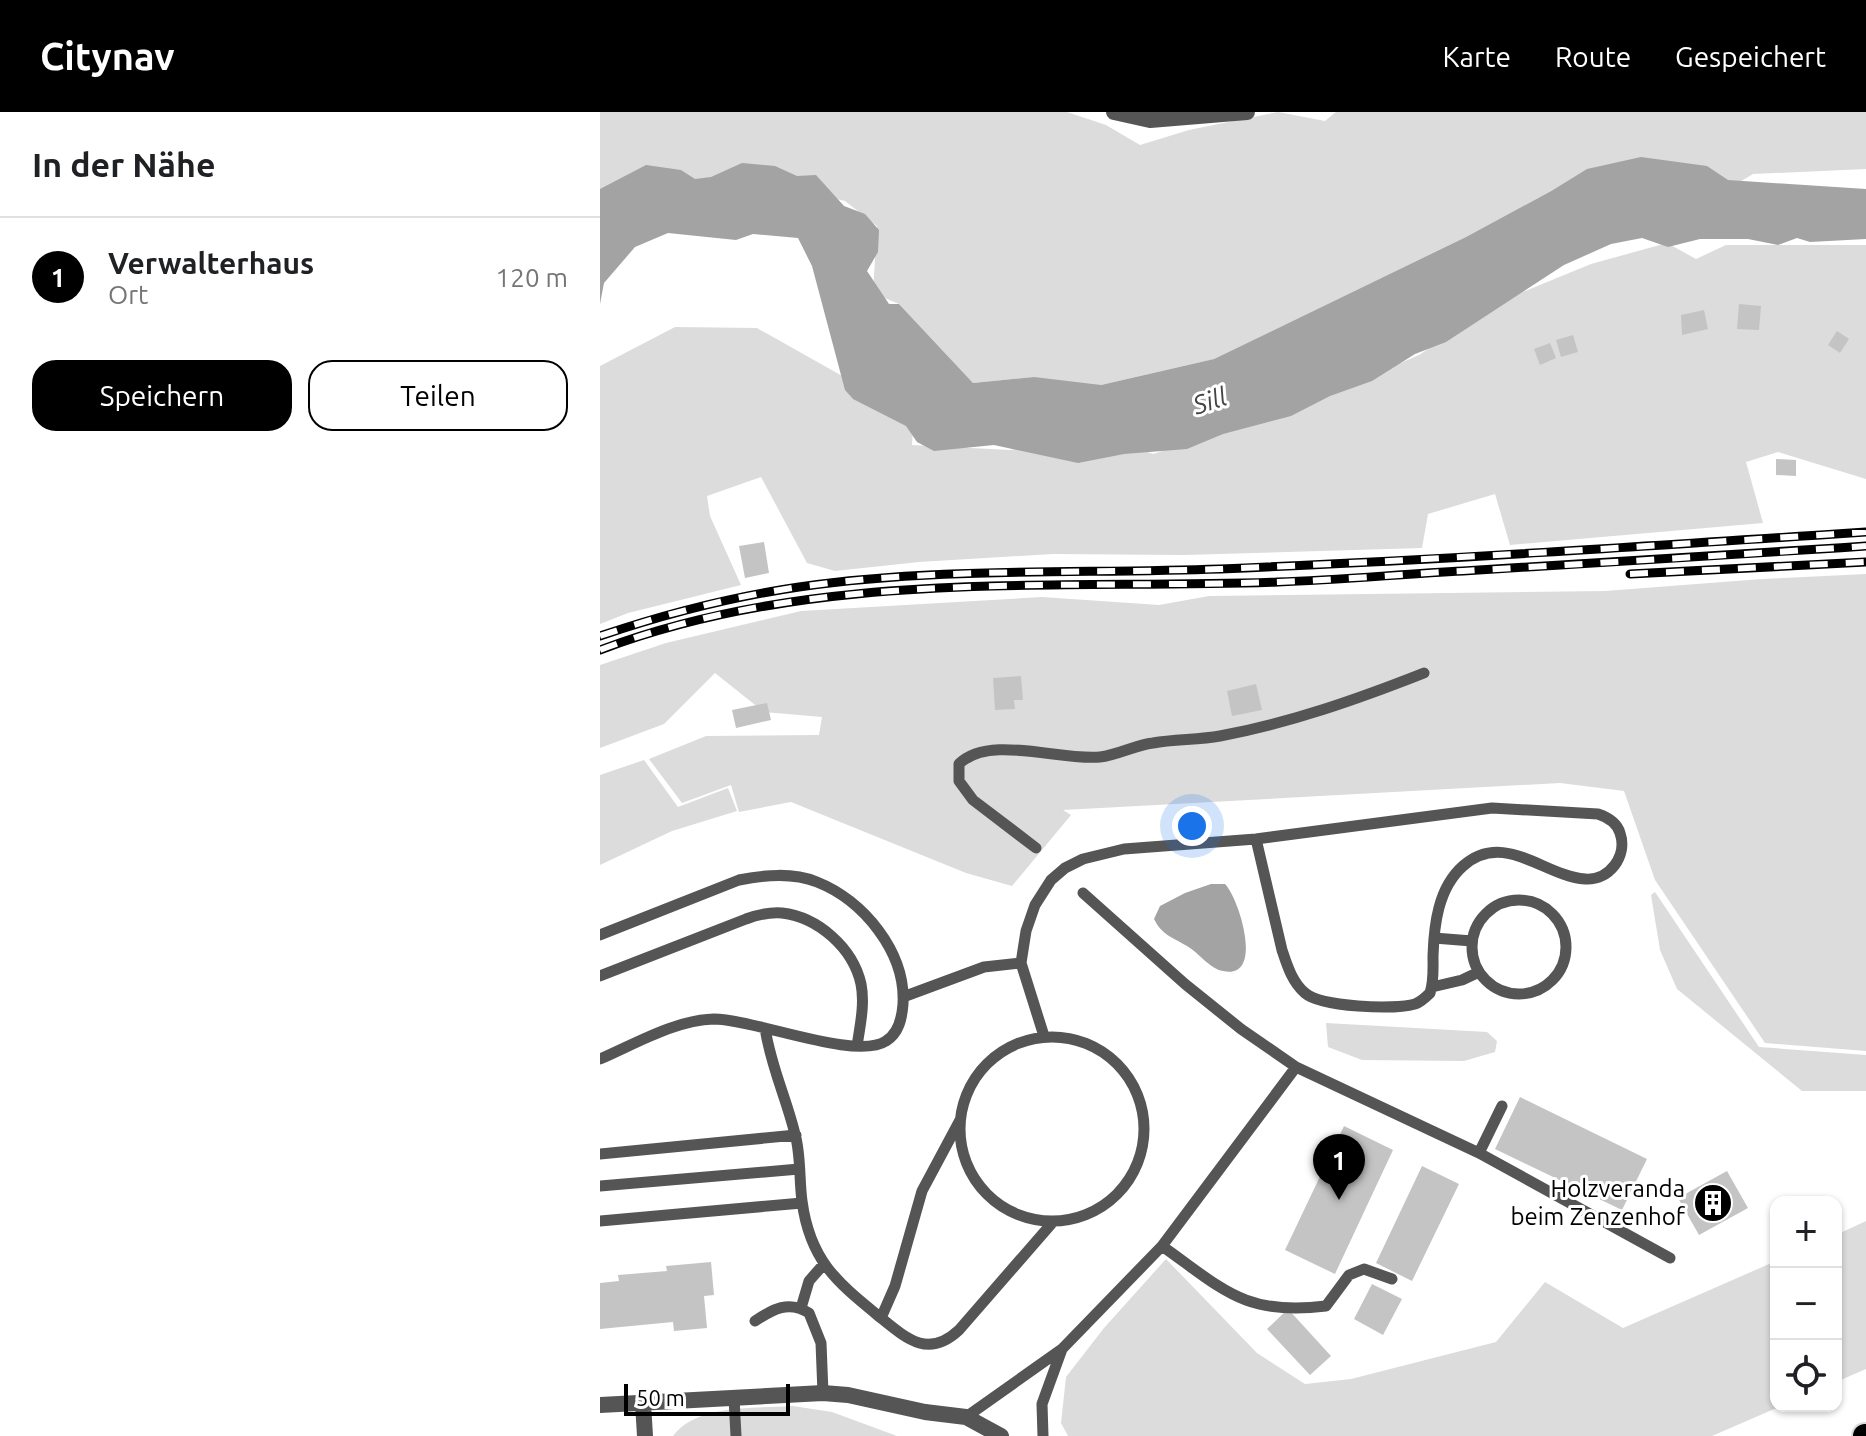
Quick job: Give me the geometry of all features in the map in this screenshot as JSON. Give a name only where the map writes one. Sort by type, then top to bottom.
[{"type":"street","points":[[1114,112],[1150,120],[1247,112]]},
{"type":"street","points":[[600,1405],[823,1393],[966,1417],[1001,1436]]},
{"type":"street","points":[[643,1403],[645,1436]]},
{"type":"lane","points":[[1036,848],[973,800],[959,781],[959,764],[969,754],[991,750],[1104,757],[1150,743],[1219,736],[1307,714],[1347,703],[1424,673]]},
{"type":"lane","points":[[1044,1036],[1021,963],[1029,918],[1040,893],[1057,873],[1096,855],[1134,847],[1256,839],[1492,808],[1598,814],[1618,829],[1622,843],[1619,857],[1611,869],[1596,878],[1581,879],[1507,853],[1483,854],[1462,866],[1447,887],[1437,916],[1432,987],[1424,999],[1408,1005],[1321,1002],[1306,993],[1286,964],[1256,839]]},
{"type":"lane","points":[[600,935],[739,880],[779,875],[805,878],[828,886],[864,914],[880,934],[898,967],[903,997],[900,1022],[893,1037],[874,1046],[793,1037],[727,1020],[701,1020],[671,1029],[600,1059]]},
{"type":"lane","points":[[1083,893],[1207,1002],[1296,1067],[1479,1153],[1670,1258]]},
{"type":"lane","points":[[1511,900],[1526,900],[1540,904],[1561,925],[1566,939],[1566,954],[1561,969],[1551,982],[1537,991],[1521,994],[1505,992],[1490,985],[1479,972],[1473,957],[1472,941],[1476,927],[1496,905],[1511,900]]},
{"type":"lane","points":[[600,976],[746,919],[770,913],[804,919],[827,932],[854,964],[862,998],[857,1046]]},
{"type":"lane","points":[[1434,938],[1472,941]]},
{"type":"lane","points":[[903,997],[984,967],[1021,963]]},
{"type":"lane","points":[[1432,987],[1462,980],[1479,972]]},
{"type":"lane","points":[[765,1028],[770,1059],[796,1135],[802,1203],[813,1247],[841,1286],[900,1334],[927,1345],[943,1342],[959,1330],[1053,1222]]},
{"type":"lane","points":[[881,1318],[895,1286],[922,1191],[960,1119],[968,1091],[984,1067],[1007,1049],[1044,1036],[1094,1047],[1118,1066],[1136,1091],[1144,1121],[1142,1151],[1129,1180],[1109,1202],[1082,1217],[1053,1222],[1021,1216],[994,1201],[984,1190],[974,1178],[962,1149],[960,1119]]},
{"type":"lane","points":[[966,1417],[1062,1349],[1162,1246],[1296,1067]]},
{"type":"lane","points":[[1479,1153],[1502,1106]]},
{"type":"lane","points":[[600,1154],[796,1135]]},
{"type":"lane","points":[[600,1186],[799,1169]]},
{"type":"lane","points":[[600,1221],[802,1203]]},
{"type":"lane","points":[[1162,1246],[1243,1301],[1266,1306],[1298,1309],[1326,1306],[1349,1275],[1364,1269],[1392,1279]]},
{"type":"lane","points":[[801,1308],[809,1281],[823,1265]]},
{"type":"lane","points":[[755,1321],[781,1307],[794,1305],[809,1313],[821,1343],[823,1393]]},
{"type":"lane","points":[[1043,1436],[1042,1404],[1062,1349]]},
{"type":"lane","points":[[734,1398],[736,1436]]},
{"type":"shaded area","points":[[600,112],[1067,112],[1106,125],[1140,145],[1189,130],[1278,112],[1325,121],[1336,112],[1866,112],[1866,169],[1753,174],[1713,198],[1553,190],[1466,237],[1214,359],[1101,385],[1040,389],[1034,377],[973,383],[899,304],[873,293],[877,226],[845,201],[747,178],[600,190]]},
{"type":"shaded area","points":[[1667,243],[1696,259],[1726,245],[1866,245],[1866,479],[1778,452],[1746,462],[1763,523],[1510,545],[1495,494],[1428,514],[1422,548],[1184,555],[1053,554],[919,562],[835,571],[807,563],[761,477],[707,496],[710,516],[741,585],[628,613],[600,624],[600,366],[675,327],[757,328],[844,377],[913,426],[912,445],[1010,450],[1107,438],[1153,454],[1290,411],[1419,355],[1503,300],[1591,264]]},
{"type":"shaded area","points":[[1866,574],[1866,1051],[1765,1043],[1655,880],[1624,791],[1560,783],[1063,810],[1071,815],[1012,886],[966,873],[791,802],[739,812],[731,785],[682,803],[649,759],[706,736],[819,735],[822,717],[764,712],[715,673],[664,724],[600,748],[600,665],[666,643],[801,611],[1042,597],[1159,605],[1209,596],[1605,591]]},
{"type":"shaded area","points":[[644,760],[678,807],[728,788],[737,811],[672,831],[600,865],[600,775]]},
{"type":"shaded area","points":[[1655,892],[1759,1047],[1866,1055],[1866,1091],[1802,1091],[1677,989],[1660,950],[1651,895]]},
{"type":"shaded area","points":[[1326,1023],[1487,1032],[1497,1041],[1495,1052],[1464,1061],[1362,1060],[1328,1047]]},
{"type":"shaded area","points":[[1866,1221],[1866,1369],[1842,1379],[1842,1268],[1842,1232]]},
{"type":"shaded area","points":[[1166,1259],[1257,1353],[1305,1384],[1351,1379],[1496,1342],[1545,1282],[1623,1328],[1770,1264],[1770,1411],[1712,1436],[1068,1436],[1061,1423],[1066,1377],[1104,1328]]},
{"type":"shaded area","points":[[793,1406],[832,1412],[897,1436],[673,1436],[684,1425],[712,1413]]},
{"type":"water","name":"Sill","points":[[1641,157],[1707,166],[1728,180],[1866,189],[1866,239],[1810,242],[1797,238],[1778,245],[1748,239],[1700,239],[1668,247],[1642,238],[1611,244],[1564,265],[1446,342],[1415,354],[1372,381],[1330,396],[1291,416],[1223,434],[1187,449],[1124,454],[1078,463],[994,445],[934,451],[917,442],[906,426],[853,399],[845,390],[812,266],[798,238],[753,234],[736,240],[668,233],[635,247],[604,283],[600,304],[600,189],[646,165],[681,170],[695,179],[711,177],[742,163],[775,166],[797,176],[816,175],[844,206],[865,214],[879,230],[878,252],[867,271],[889,304],[899,304],[973,383],[1034,377],[1101,385],[1214,359],[1466,237],[1587,169]]},
{"type":"water","points":[[1211,884],[1225,884],[1242,920],[1246,951],[1243,963],[1236,970],[1223,971],[1214,967],[1164,932],[1154,919],[1160,906]]},
{"type":"building","points":[[1739,304],[1761,306],[1759,330],[1737,329]]},
{"type":"building","points":[[1704,310],[1708,329],[1682,335],[1681,315]]},
{"type":"building","points":[[1837,331],[1849,339],[1840,353],[1828,345]]},
{"type":"building","points":[[1573,335],[1578,352],[1561,357],[1556,340]]},
{"type":"building","points":[[1550,343],[1556,358],[1540,365],[1534,349]]},
{"type":"building","points":[[1776,459],[1796,460],[1796,476],[1776,475]]},
{"type":"building","points":[[764,542],[769,573],[745,578],[739,546]]},
{"type":"building","points":[[1021,676],[1023,700],[1014,700],[1015,709],[995,710],[993,678]]},
{"type":"building","points":[[1256,684],[1262,710],[1232,716],[1227,691]]},
{"type":"building","points":[[767,703],[771,720],[736,728],[732,710]]},
{"type":"building","points":[[1520,1097],[1647,1159],[1622,1210],[1495,1149]]},
{"type":"building","points":[[1344,1126],[1393,1150],[1335,1274],[1285,1250]]},
{"type":"building","points":[[1422,1166],[1459,1184],[1412,1281],[1376,1263]]},
{"type":"building","name":"Holzveranda beim Zenzenhof","points":[[1727,1171],[1748,1208],[1699,1235],[1678,1198]]},
{"type":"building","points":[[711,1262],[714,1295],[704,1296],[707,1328],[674,1331],[673,1322],[600,1329],[600,1283],[619,1281],[618,1275],[667,1271],[666,1266]]},
{"type":"building","points":[[1372,1284],[1402,1299],[1383,1335],[1354,1319]]},
{"type":"building","points":[[1288,1309],[1331,1356],[1310,1375],[1267,1329]]},
{"type":"railway","points":[[600,636],[673,613],[773,591],[904,576],[1301,565],[1866,532]]},
{"type":"railway","points":[[600,650],[682,624],[765,606],[935,588],[1301,581],[1866,546]]},
{"type":"railway","points":[[1630,574],[1866,562]]},
{"type":"place","name":"Verwalterhaus","points":[[1339,1200]]},
{"type":"place","name":"Holzveranda beim Zenzenhof","points":[[1713,1203]]}]
